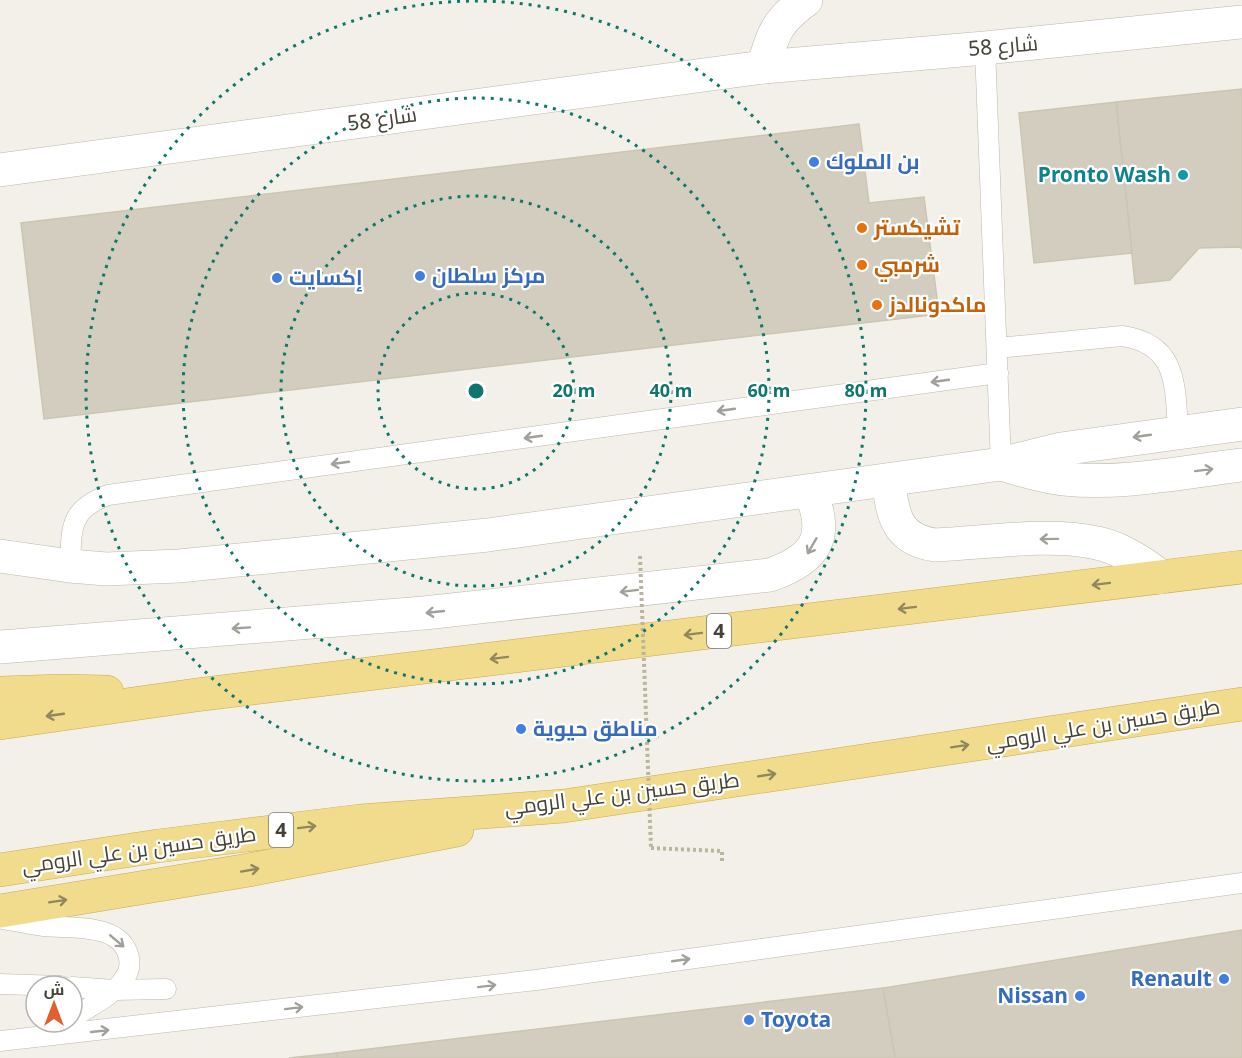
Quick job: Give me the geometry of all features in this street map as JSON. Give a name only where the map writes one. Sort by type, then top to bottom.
[{"type":"highway","name":"4","points":[[0,723],[196,695],[1242,567]]},
{"type":"highway","points":[[0,693],[62,691],[196,695]]},
{"type":"highway","name":"طريق حسين بن علي الرومي","points":[[0,870],[158,846],[360,821],[564,806],[1242,704]]},
{"type":"highway","points":[[0,911],[355,852],[564,806]]},
{"type":"street","points":[[763,67],[773,34],[788,13],[806,0]]},
{"type":"street","name":"شارع 58","points":[[0,170],[763,67],[985,48],[1242,22]]},
{"type":"street","points":[[0,556],[106,569],[179,567],[488,535],[1001,464],[1061,449],[1178,431],[1242,424]]},
{"type":"street","points":[[1001,464],[1063,479],[1095,480],[1126,479],[1242,465]]},
{"type":"street","points":[[888,480],[892,511],[896,522],[903,531],[923,543],[935,545],[1048,538],[1073,539],[1097,543],[1121,551],[1142,562],[1161,577]]},
{"type":"street","points":[[0,647],[424,613],[770,575],[792,567],[804,559],[818,536],[817,508],[810,491]]},
{"type":"lane","points":[[985,48],[1001,464]]},
{"type":"lane","points":[[997,348],[1122,336],[1138,338],[1151,344],[1163,354],[1170,368],[1174,382],[1178,431]]},
{"type":"lane","points":[[70,566],[73,523],[82,510],[93,501],[108,495],[998,373]]},
{"type":"lane","points":[[0,1041],[536,980],[1242,883]]},
{"type":"lane","points":[[0,918],[43,926],[90,929],[111,934],[124,945],[130,962],[127,975],[114,990],[84,1011]]},
{"type":"lane","points":[[0,984],[24,985]]},
{"type":"lane","points":[[84,988],[166,989]]},
{"type":"path","points":[[639,556],[651,848],[722,852],[722,862]]},
{"type":"building","name":"Pronto Wash","points":[[1242,89],[1242,249],[1240,247],[1199,248],[1170,280],[1135,284],[1116,102]]},
{"type":"building","points":[[1116,102],[1132,253],[1034,263],[1019,113]]},
{"type":"building","points":[[859,124],[869,203],[924,197],[939,314],[44,419],[21,223]]},
{"type":"building","points":[[1242,930],[1242,1058],[895,1058],[883,988]]},
{"type":"building","name":"Toyota","points":[[883,988],[895,1058],[337,1058],[336,1053]]},
{"type":"building","points":[[336,1053],[337,1058],[289,1058]]},
{"type":"place","name":"بن الملوك","points":[[814,162]]},
{"type":"place","name":"Pronto Wash","points":[[1183,175]]},
{"type":"place","name":"تشيكستر","points":[[862,228]]},
{"type":"place","name":"شرمبي","points":[[862,265]]},
{"type":"place","name":"مركز سلطان","points":[[420,276]]},
{"type":"place","name":"إكسايت","points":[[277,278]]},
{"type":"place","name":"ماكدونالدز","points":[[877,305]]},
{"type":"place","name":"مناطق حيوية","points":[[521,729]]},
{"type":"place","name":"Renault","points":[[1224,979]]},
{"type":"place","name":"Nissan","points":[[1080,996]]},
{"type":"place","name":"Toyota","points":[[749,1020]]}]
